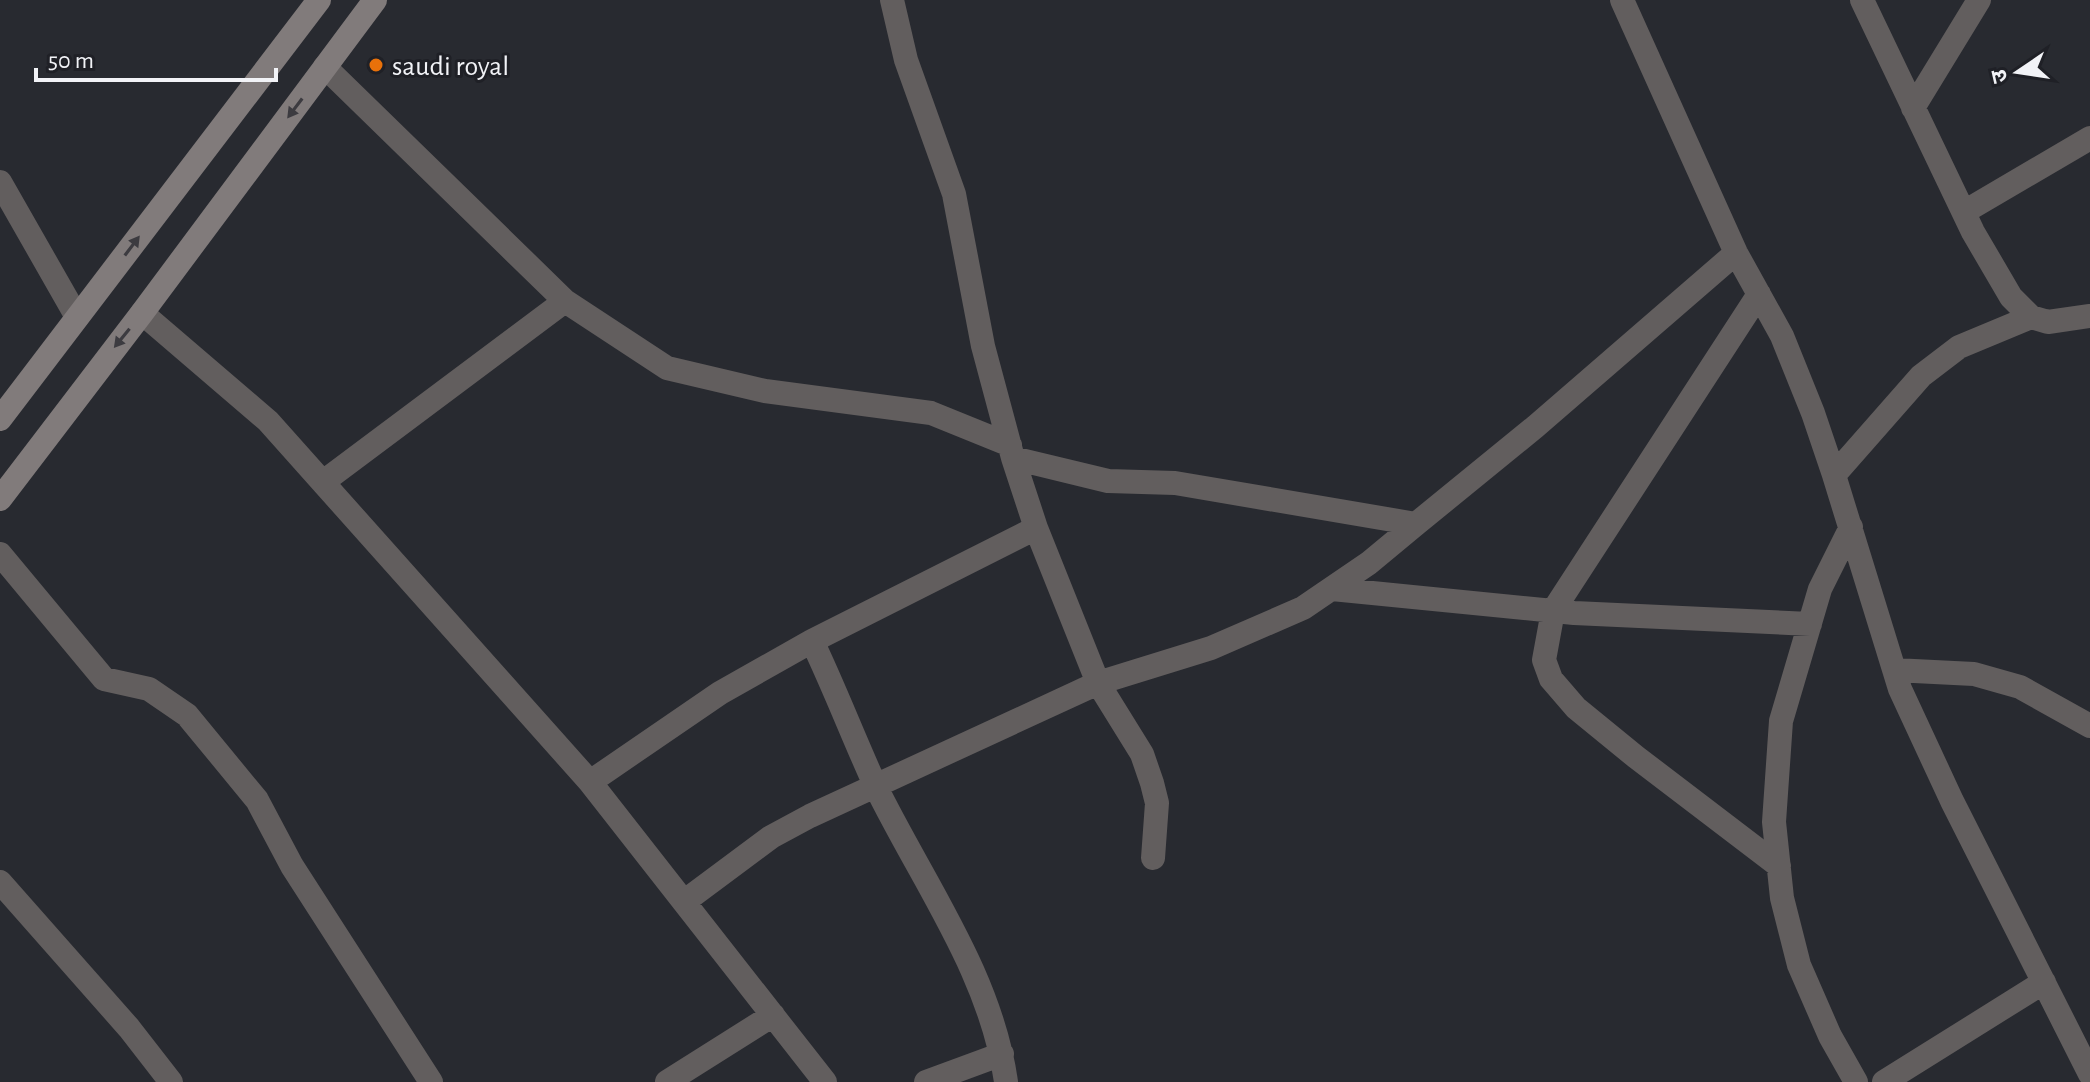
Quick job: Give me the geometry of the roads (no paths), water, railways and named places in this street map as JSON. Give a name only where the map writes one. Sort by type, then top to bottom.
[{"type":"street","points":[[0,419],[319,0]]},
{"type":"street","points":[[0,499],[375,0]]},
{"type":"street","points":[[892,0],[906,60],[954,194],[983,346],[1036,528],[1098,683],[1142,754],[1152,783],[1157,803],[1153,858]]},
{"type":"street","points":[[1622,0],[1736,253],[1782,336],[1834,475],[1900,689],[1952,801],[2090,1074]]},
{"type":"street","points":[[1913,108],[1979,0]]},
{"type":"street","points":[[1865,2],[1964,212],[2011,297],[2031,317],[2048,322],[2090,316]]},
{"type":"street","points":[[325,67],[565,301],[667,368],[765,391],[931,413],[1012,452],[1108,481],[1175,483],[1416,524]]},
{"type":"street","points":[[1964,212],[2090,138]]},
{"type":"street","points":[[0,182],[77,317]]},
{"type":"street","points":[[685,901],[771,837],[876,786],[1098,683],[1211,648],[1303,608],[1369,563],[1535,427],[1736,253]]},
{"type":"street","points":[[1759,294],[1553,611],[1544,660],[1551,679],[1576,708],[1779,866]]},
{"type":"street","points":[[323,482],[565,301]]},
{"type":"street","points":[[142,313],[268,421],[590,782],[825,1082]]},
{"type":"street","points":[[1834,475],[1921,376],[1959,347],[2031,317]]},
{"type":"street","points":[[1851,527],[1820,589],[1781,721],[1774,822],[1782,898],[1799,965],[1830,1036],[1856,1082]]},
{"type":"street","points":[[590,782],[720,693],[812,641],[1036,528]]},
{"type":"street","points":[[0,554],[104,679],[149,689],[187,715],[257,800],[292,866],[431,1082]]},
{"type":"street","points":[[1332,589],[1553,611],[1810,624]]},
{"type":"street","points":[[812,641],[876,786],[973,970],[1002,1054],[1006,1082]]},
{"type":"street","points":[[1894,670],[1974,674],[2020,687],[2090,726]]},
{"type":"street","points":[[0,882],[129,1028],[171,1082]]},
{"type":"street","points":[[1884,1082],[2044,982]]},
{"type":"street","points":[[667,1082],[773,1015]]},
{"type":"street","points":[[926,1082],[1002,1054]]},
{"type":"place","name":"saudi royal","points":[[376,65]]}]
